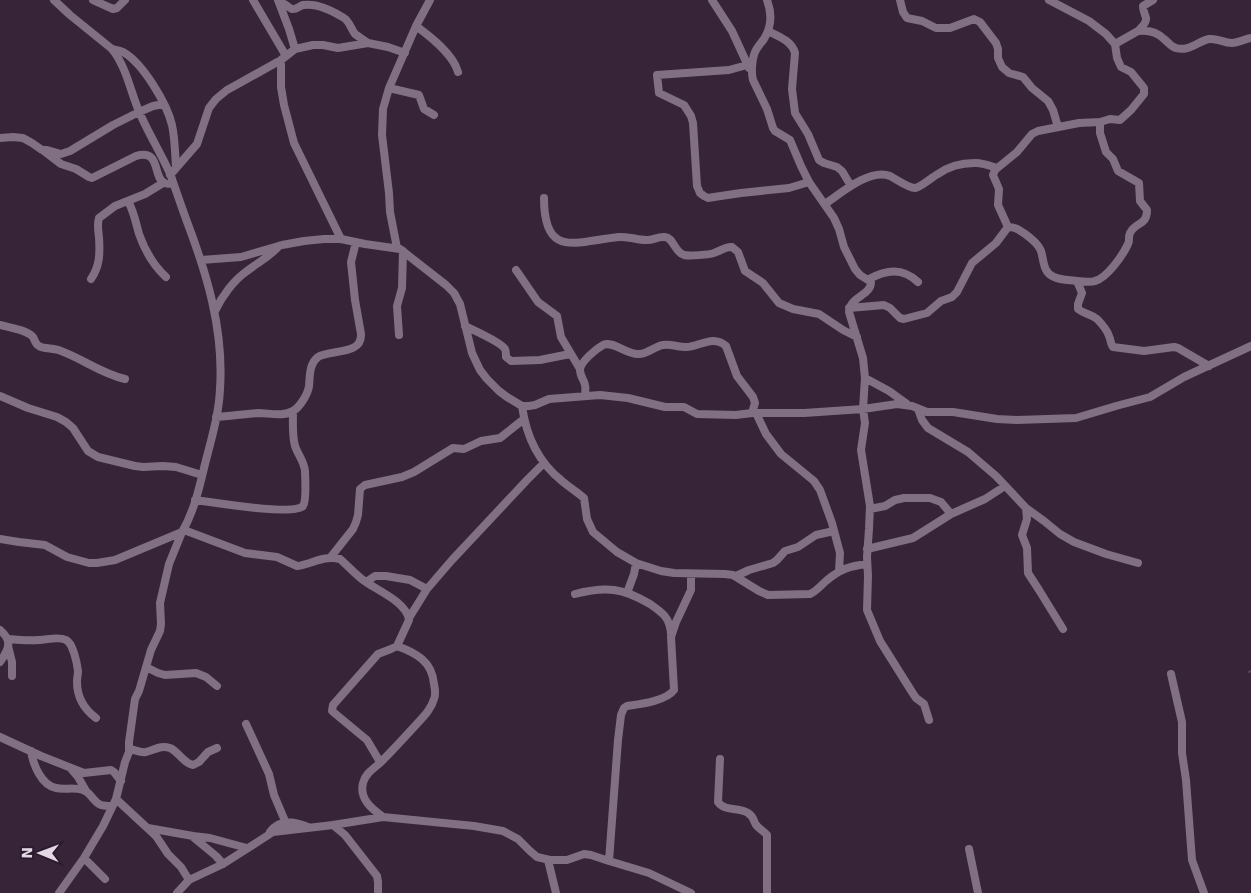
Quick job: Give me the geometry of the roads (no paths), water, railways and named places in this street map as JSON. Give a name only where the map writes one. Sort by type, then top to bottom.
[{"type":"street","points":[[54,0],[112,49],[126,73],[139,112],[170,175],[201,260],[215,311],[221,382],[216,417],[202,475],[195,500],[169,564],[160,603],[160,628],[135,698],[129,742],[130,749],[121,781],[114,803],[103,826],[84,858],[59,893]]},
{"type":"street","points":[[92,0],[113,9],[117,8],[124,0]]},
{"type":"street","points":[[253,0],[284,58],[281,87],[294,143],[341,239]]},
{"type":"street","points":[[399,335],[398,306],[402,288],[400,250],[391,220],[382,135],[383,109],[389,88],[416,26],[430,0]]},
{"type":"street","points":[[712,0],[732,31],[767,109],[773,128],[790,140],[800,166],[809,182],[837,223],[844,247],[855,269],[860,275],[869,279],[872,284],[869,290],[855,299],[849,308],[863,358],[865,378],[863,409],[865,423],[862,456],[870,509],[867,606],[872,624],[885,650],[908,687],[916,698],[924,704],[929,720]]},
{"type":"street","points":[[752,76],[754,54],[768,31],[770,23],[771,14],[767,0]]},
{"type":"street","points":[[900,0],[903,12],[907,18],[922,21],[936,28],[950,28],[977,19],[997,46],[998,58],[1002,67],[1009,73],[1022,77],[1032,88],[1046,98],[1053,110],[1058,126]]},
{"type":"street","points":[[1049,0],[1089,21],[1106,34],[1115,44],[1119,63],[1123,68],[1131,72],[1144,88],[1144,94],[1122,119],[1108,119],[1100,122],[1058,126],[1038,131],[1032,134],[993,173],[999,189],[998,205],[1008,226],[1019,230],[1039,248],[1043,264],[1048,274],[1052,277],[1095,282],[1106,274],[1116,262],[1128,243],[1132,231],[1147,216],[1147,209],[1140,201],[1139,183],[1118,171],[1113,159],[1106,152],[1100,133],[1100,122]]},
{"type":"street","points":[[1115,44],[1138,31],[1146,19],[1143,11],[1144,6],[1154,0]]},
{"type":"street","points":[[279,1],[295,49]]},
{"type":"street","points":[[279,1],[285,3],[291,9],[303,5],[325,9],[346,20],[354,32],[368,43]]},
{"type":"street","points":[[416,26],[448,54],[455,63],[458,72]]},
{"type":"street","points":[[768,31],[787,42],[794,49],[793,107],[796,117],[808,134],[815,153],[821,162],[842,171],[851,186]]},
{"type":"street","points":[[1138,31],[1148,31],[1157,34],[1173,48],[1177,49],[1187,48],[1208,39],[1233,43],[1251,38]]},
{"type":"street","points":[[170,175],[197,144],[207,112],[216,99],[227,90],[284,58],[295,49],[313,45],[338,48],[368,43],[405,52]]},
{"type":"street","points":[[112,49],[123,52],[136,63],[147,76],[164,104],[172,123],[176,167]]},
{"type":"street","points":[[747,65],[729,70],[657,75],[659,93],[684,105],[692,120],[697,186],[700,192],[708,198],[789,188],[809,182]]},
{"type":"street","points":[[389,88],[419,96],[424,109],[434,115]]},
{"type":"street","points":[[42,150],[59,154],[64,153],[139,112],[164,104]]},
{"type":"street","points":[[0,138],[23,138],[61,164],[76,169],[88,178],[92,178],[136,156],[144,154],[154,162],[163,183]]},
{"type":"street","points":[[825,204],[851,186],[875,174],[889,176],[916,188],[953,166],[975,162],[997,168]]},
{"type":"street","points":[[91,279],[100,258],[99,218],[110,210],[145,194],[163,183],[173,184]]},
{"type":"street","points":[[544,198],[544,213],[549,228],[556,238],[562,242],[572,244],[620,237],[648,240],[666,237],[669,238],[679,252],[688,255],[711,254],[732,246],[738,252],[745,271],[763,283],[779,303],[819,314],[857,337]]},
{"type":"street","points":[[128,201],[147,253],[154,265],[166,277]]},
{"type":"street","points":[[849,308],[884,305],[904,319],[928,313],[941,300],[957,292],[972,263],[996,242],[1008,226]]},
{"type":"street","points":[[201,260],[241,257],[278,246],[304,241],[341,239],[400,250],[454,293],[460,304],[472,353],[480,370],[499,391],[522,406],[536,405],[549,399],[600,395],[628,398],[657,406],[684,407],[698,414],[804,413],[863,409],[897,404],[908,405]]},
{"type":"street","points":[[216,417],[260,413],[286,414],[293,411],[299,405],[309,386],[310,373],[316,359],[322,355],[348,350],[361,341],[352,262],[356,242]]},
{"type":"street","points":[[215,311],[236,280],[269,257],[278,246]]},
{"type":"street","points":[[516,270],[538,302],[557,316],[561,337],[580,369],[585,384],[584,396]]},
{"type":"street","points":[[869,279],[885,272],[900,272],[912,276],[918,282]]},
{"type":"street","points":[[1077,280],[1082,293],[1078,309],[1097,318],[1108,333],[1113,347],[1144,351],[1178,348],[1209,366]]},
{"type":"street","points":[[0,325],[30,334],[39,347],[59,350],[108,374],[125,379]]},
{"type":"street","points":[[465,326],[503,346],[506,357],[511,361],[540,360],[570,354]]},
{"type":"street","points":[[580,369],[585,360],[594,351],[608,344],[638,354],[661,345],[686,347],[705,341],[725,344],[737,376],[753,397],[755,403],[754,413],[766,434],[781,454],[818,486],[840,553],[839,571]]},
{"type":"street","points":[[865,378],[889,391],[908,405],[926,412],[953,412],[1017,420],[1076,418],[1150,397],[1184,377],[1251,346]]},
{"type":"street","points":[[0,396],[66,422],[88,451],[98,457],[135,466],[176,467],[202,475]]},
{"type":"street","points":[[522,406],[531,441],[544,464],[584,498],[587,519],[593,532],[617,552],[636,563],[661,571],[736,576],[768,595],[813,593],[839,571],[852,566],[867,564]]},
{"type":"street","points":[[918,409],[922,420],[928,428],[968,452],[1026,508],[1060,534],[1069,540],[1106,554],[1138,563]]},
{"type":"street","points":[[195,500],[272,510],[292,509],[302,506],[305,492],[305,470],[295,446],[293,411]]},
{"type":"street","points":[[330,558],[350,534],[356,522],[360,489],[365,485],[402,477],[425,466],[453,448],[464,449],[481,441],[500,438],[524,419]]},
{"type":"street","points":[[380,762],[368,740],[332,712],[333,705],[378,654],[396,646],[409,618],[427,589],[459,552],[544,464]]},
{"type":"street","points":[[868,549],[913,538],[950,514],[985,499],[1005,486]]},
{"type":"street","points":[[870,509],[886,506],[899,499],[930,498],[941,502],[950,514]]},
{"type":"street","points":[[1026,508],[1028,519],[1022,535],[1027,548],[1027,572],[1063,630]]},
{"type":"street","points":[[0,539],[45,545],[67,556],[89,563],[115,560],[183,531],[244,553],[277,556],[297,566],[318,559],[339,558],[366,582],[392,598],[406,611],[409,618]]},
{"type":"street","points":[[736,576],[775,562],[785,551],[798,547],[816,535],[834,531]]},
{"type":"street","points":[[627,592],[636,563]]},
{"type":"street","points":[[609,861],[621,715],[627,706],[653,701],[672,693],[674,690],[670,640],[691,590],[691,574]]},
{"type":"street","points":[[366,582],[375,576],[386,576],[410,580],[427,589]]},
{"type":"street","points":[[575,594],[602,589],[627,592],[662,612],[668,621],[671,634]]},
{"type":"street","points":[[0,630],[6,635],[12,662],[12,676]]},
{"type":"street","points":[[8,643],[61,638],[70,643],[78,670],[77,684],[80,699],[82,704],[96,718]]},
{"type":"street","points":[[0,662],[5,655],[8,643]]},
{"type":"street","points":[[383,817],[370,807],[365,800],[362,784],[366,776],[430,710],[435,697],[433,677],[428,665],[423,659],[396,646]]},
{"type":"street","points":[[146,667],[164,675],[196,672],[217,686]]},
{"type":"street","points":[[1171,674],[1182,722],[1182,753],[1192,860],[1204,893]]},
{"type":"street","points":[[246,724],[269,774],[274,795],[286,821]]},
{"type":"street","points":[[0,737],[86,774],[111,770],[121,781]]},
{"type":"street","points":[[130,749],[144,753],[157,747],[167,748],[193,765],[199,762],[208,752],[218,748]]},
{"type":"street","points":[[32,751],[32,759],[46,783],[56,788],[86,791]]},
{"type":"street","points":[[720,759],[718,802],[724,808],[750,814],[754,818],[755,824],[768,834],[767,893]]},
{"type":"street","points":[[71,768],[94,800],[101,805],[114,803],[148,828],[189,880]]},
{"type":"street","points":[[177,893],[189,880],[223,864],[269,834],[278,831],[383,817],[474,826],[503,831],[518,840],[537,857],[548,860],[563,860],[588,854],[649,873],[691,893]]},
{"type":"street","points":[[269,834],[273,828],[286,821],[311,827]]},
{"type":"street","points":[[333,825],[345,835],[377,876],[378,893]]},
{"type":"street","points":[[148,828],[210,838],[247,848]]},
{"type":"street","points":[[193,836],[223,864]]},
{"type":"street","points":[[969,850],[978,893]]},
{"type":"street","points":[[84,858],[105,878]]},
{"type":"street","points":[[548,860],[556,893]]}]
